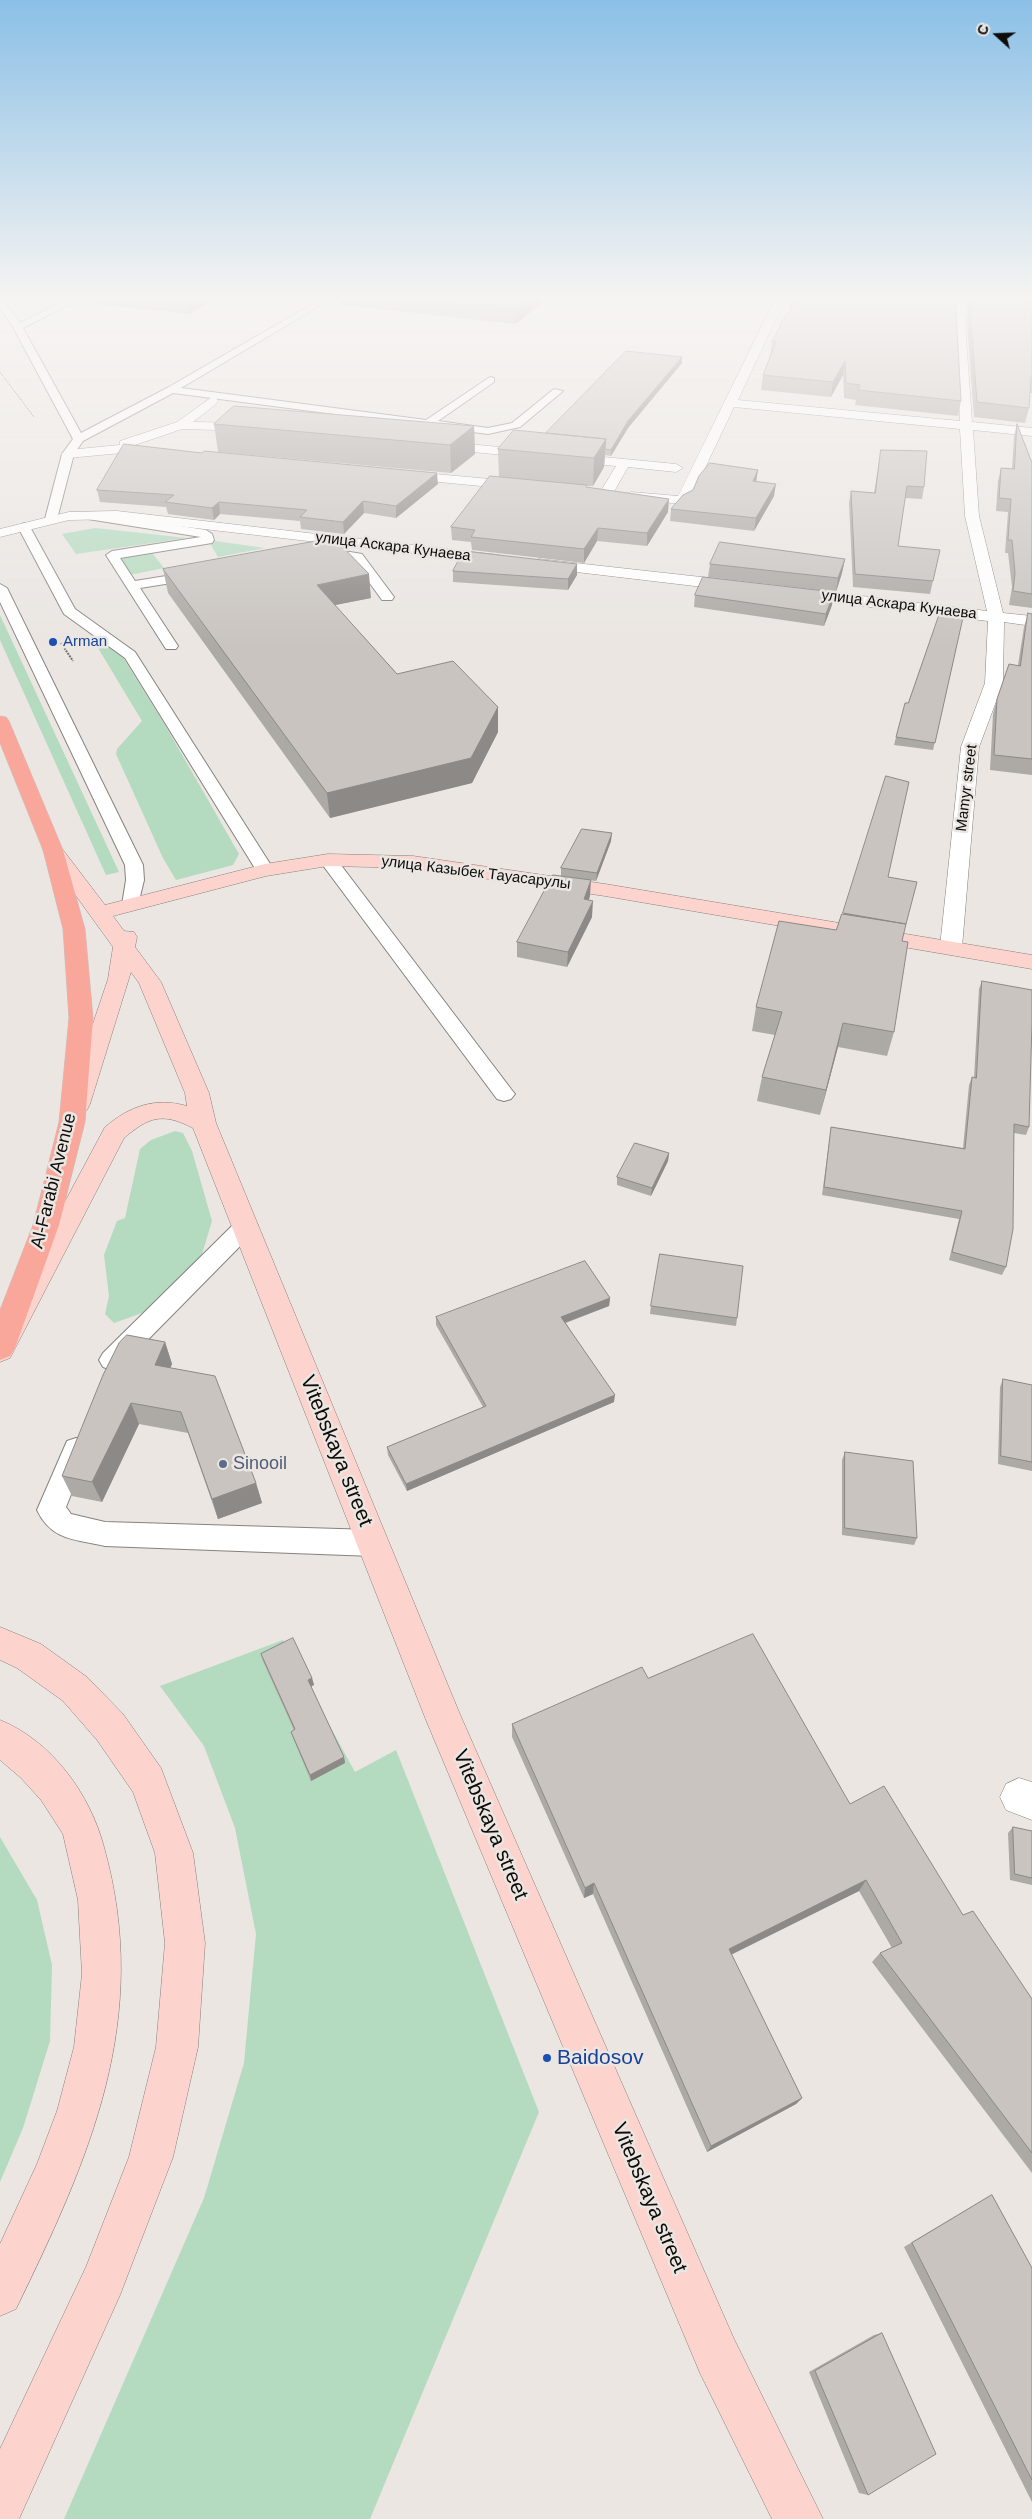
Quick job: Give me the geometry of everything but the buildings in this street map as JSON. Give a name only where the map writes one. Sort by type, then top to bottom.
[{"type":"main road","name":"Al-Farabi Avenue","points":[[0,721],[53,850],[74,929],[81,1018],[72,1122],[46,1225],[0,1349]]},
{"type":"street","points":[[122,449],[122,446],[131,442],[157,435],[181,425],[197,413]]},
{"type":"street","points":[[624,463],[601,493],[683,501],[726,413]]},
{"type":"street","points":[[829,413],[1032,432]]},
{"type":"street","name":"Mamyr street","points":[[951,947],[970,747],[994,683],[996,616],[972,516],[967,413]]},
{"type":"street","points":[[181,425],[266,428]]},
{"type":"street","points":[[425,444],[676,468]]},
{"type":"street","points":[[68,454],[122,449],[172,454]]},
{"type":"street","points":[[631,496],[654,466]]},
{"type":"street","points":[[389,474],[537,487]]},
{"type":"street","name":"улица Аскара Кунаева","points":[[0,533],[51,519],[117,515],[749,588]]},
{"type":"street","name":"улица Аскара Кунаева","points":[[779,591],[1032,621]]},
{"type":"street","name":"Vitebskaya street","points":[[53,850],[150,982],[197,1093],[203,1123],[444,1720],[713,2347],[798,2519]]},
{"type":"street","name":"улица Казыбек Тауасарулы","points":[[100,913],[265,870],[328,860],[413,862],[605,890],[1032,962]]},
{"type":"street","points":[[72,1122],[119,979],[131,905]]},
{"type":"street","points":[[0,1349],[114,1133],[129,1118],[167,1108],[183,1111],[203,1123]]},
{"type":"street","points":[[0,1643],[29,1656],[75,1689],[110,1727],[148,1781],[174,1853],[185,1943],[177,2047],[151,2157],[104,2279],[0,2504]]},
{"type":"street","points":[[0,1738],[16,1748],[48,1779],[78,1824],[97,1885],[104,1959],[95,2046],[69,2139],[24,2245],[0,2293]]},
{"type":"lane","points":[[66,413],[80,438]]},
{"type":"lane","points":[[51,519],[68,454],[80,438],[128,413]]},
{"type":"lane","points":[[347,413],[488,431],[516,425],[531,413]]},
{"type":"lane","points":[[429,423],[444,413]]},
{"type":"lane","points":[[92,516],[206,534],[208,540],[112,555],[171,646]]},
{"type":"lane","points":[[24,527],[69,611],[130,655],[265,870]]},
{"type":"lane","points":[[304,557],[332,553],[357,557],[387,596]]},
{"type":"lane","points":[[132,585],[210,573]]},
{"type":"lane","points":[[0,588],[134,865],[135,880],[131,905]]},
{"type":"lane","points":[[328,860],[504,1094]]},
{"type":"lane","points":[[102,1381],[110,1363],[246,1226]]},
{"type":"lane","points":[[84,1427],[51,1510],[63,1524],[105,1534],[373,1543]]},
{"type":"green space","points":[[95,528],[187,538],[76,554],[62,534]]},
{"type":"green space","points":[[208,540],[265,548],[218,557]]},
{"type":"green space","points":[[149,549],[164,568],[125,576],[112,555]]},
{"type":"green space","points":[[0,615],[119,872],[106,875],[0,640]]},
{"type":"green space","points":[[108,646],[122,656],[165,725],[239,854],[233,865],[176,880],[163,858],[116,754],[117,749],[142,721],[98,648]]},
{"type":"green space","points":[[175,1131],[183,1133],[192,1151],[212,1221],[196,1274],[159,1307],[114,1323],[105,1314],[109,1296],[104,1255],[117,1221],[125,1218],[140,1149],[151,1140]]},
{"type":"green space","points":[[283,1640],[355,1772],[396,1750],[539,2112],[370,2519],[64,2519],[204,2198],[244,2063],[256,1934],[235,1828],[204,1746],[160,1686]]},
{"type":"green space","points":[[0,1837],[37,1900],[52,1965],[50,2041],[23,2128],[0,2182]]},
{"type":"place","name":"Arman","points":[[53,642]]},
{"type":"place","name":"Sinooil","points":[[223,1464]]},
{"type":"place","name":"Baidosov","points":[[547,2058]]}]
